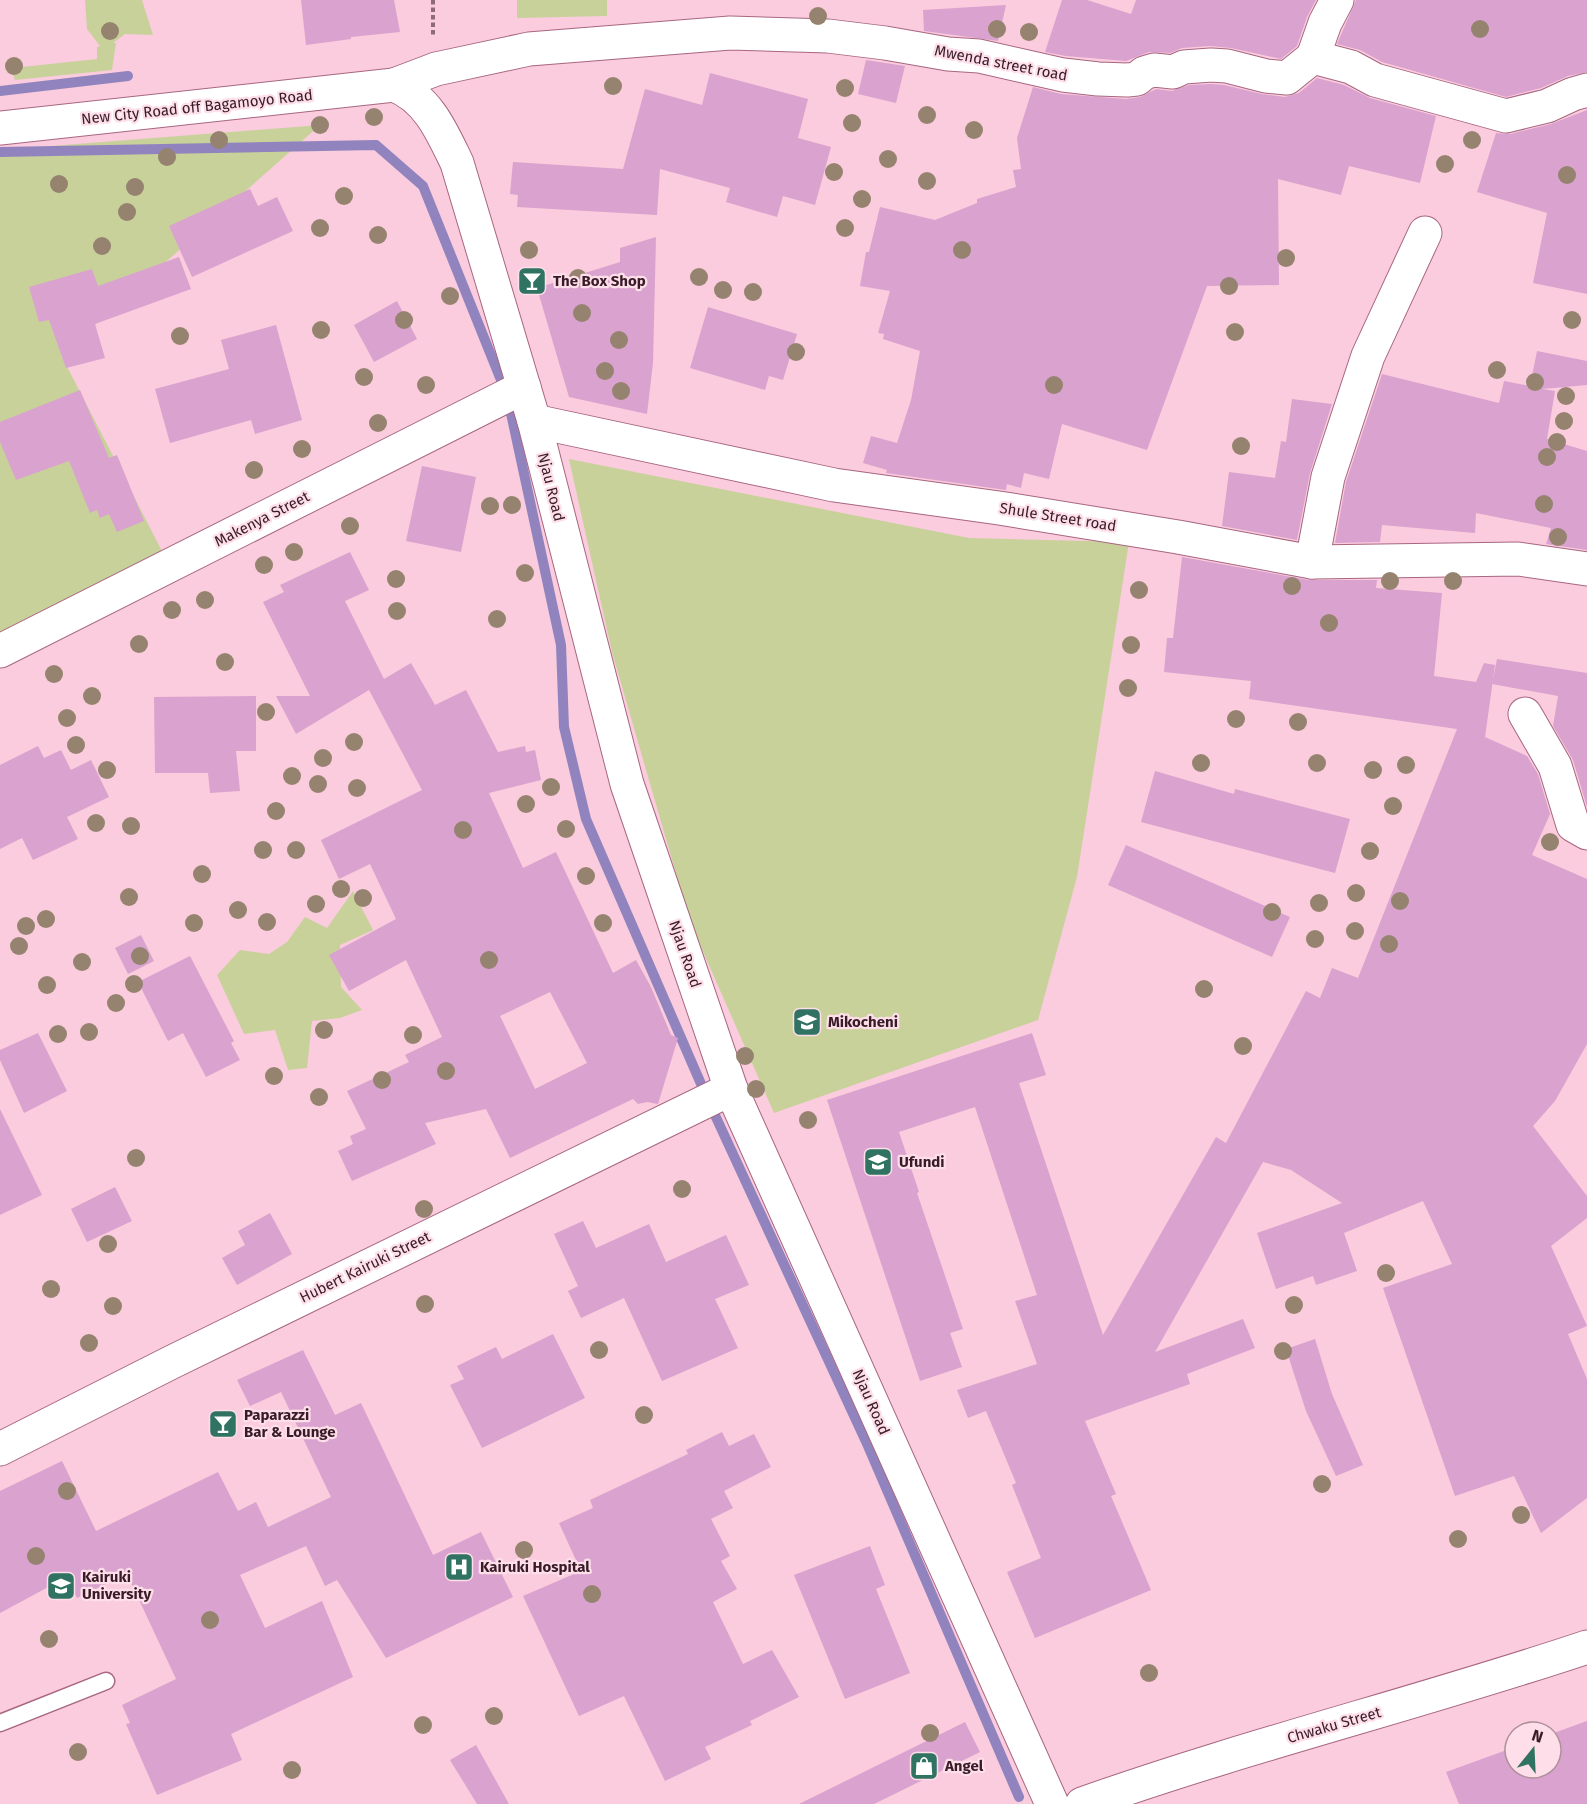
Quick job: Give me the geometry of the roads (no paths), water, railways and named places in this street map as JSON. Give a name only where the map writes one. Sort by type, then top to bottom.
[{"type":"street","points":[[1336,0],[1325,22],[1313,57],[1351,67],[1375,80],[1506,116],[1547,106],[1587,90]]},
{"type":"street","name":"Mwenda street road","points":[[394,85],[436,69],[528,49],[730,33],[828,36],[885,43],[948,54],[979,56],[1063,75],[1098,80],[1137,79],[1144,73],[1154,70],[1173,72],[1184,67],[1211,65],[1287,78],[1313,57]]},
{"type":"street","name":"New City Road off Bagamoyo Road","points":[[0,128],[394,85]]},
{"type":"street","name":"Njau Road","points":[[394,85],[405,89],[427,108],[440,128],[457,163],[534,421],[627,784],[731,1089],[1052,1804]]},
{"type":"street","points":[[1312,562],[1328,477],[1368,356],[1425,233]]},
{"type":"street","name":"Makenya Street","points":[[0,651],[524,387]]},
{"type":"street","name":"Shule Street road","points":[[534,421],[834,485],[999,508],[1178,537],[1312,562],[1518,559],[1587,569]]},
{"type":"street","points":[[1525,714],[1555,766],[1573,825],[1587,833]]},
{"type":"street","name":"Hubert Kairuki Street","points":[[0,1449],[204,1346],[731,1089]]},
{"type":"street","name":"Chwaku Street","points":[[1082,1804],[1144,1782],[1482,1681],[1587,1647]]},
{"type":"lane","points":[[0,1723],[106,1681]]},
{"type":"waterway","points":[[0,91],[128,76]]},
{"type":"waterway","points":[[0,152],[376,145],[423,186],[507,395],[561,645],[564,727],[586,819],[708,1100],[868,1446],[1019,1797]]},
{"type":"place","name":"The Box Shop","points":[[532,281]]},
{"type":"place","name":"Mikocheni","points":[[807,1022]]},
{"type":"place","name":"Ufundi","points":[[878,1162]]},
{"type":"place","name":"Paparazzi Bar & Lounge","points":[[223,1424]]},
{"type":"place","name":"Kairuki Hospital","points":[[459,1567]]},
{"type":"place","name":"Kairuki University","points":[[61,1586]]},
{"type":"place","name":"Angel","points":[[924,1766]]}]
